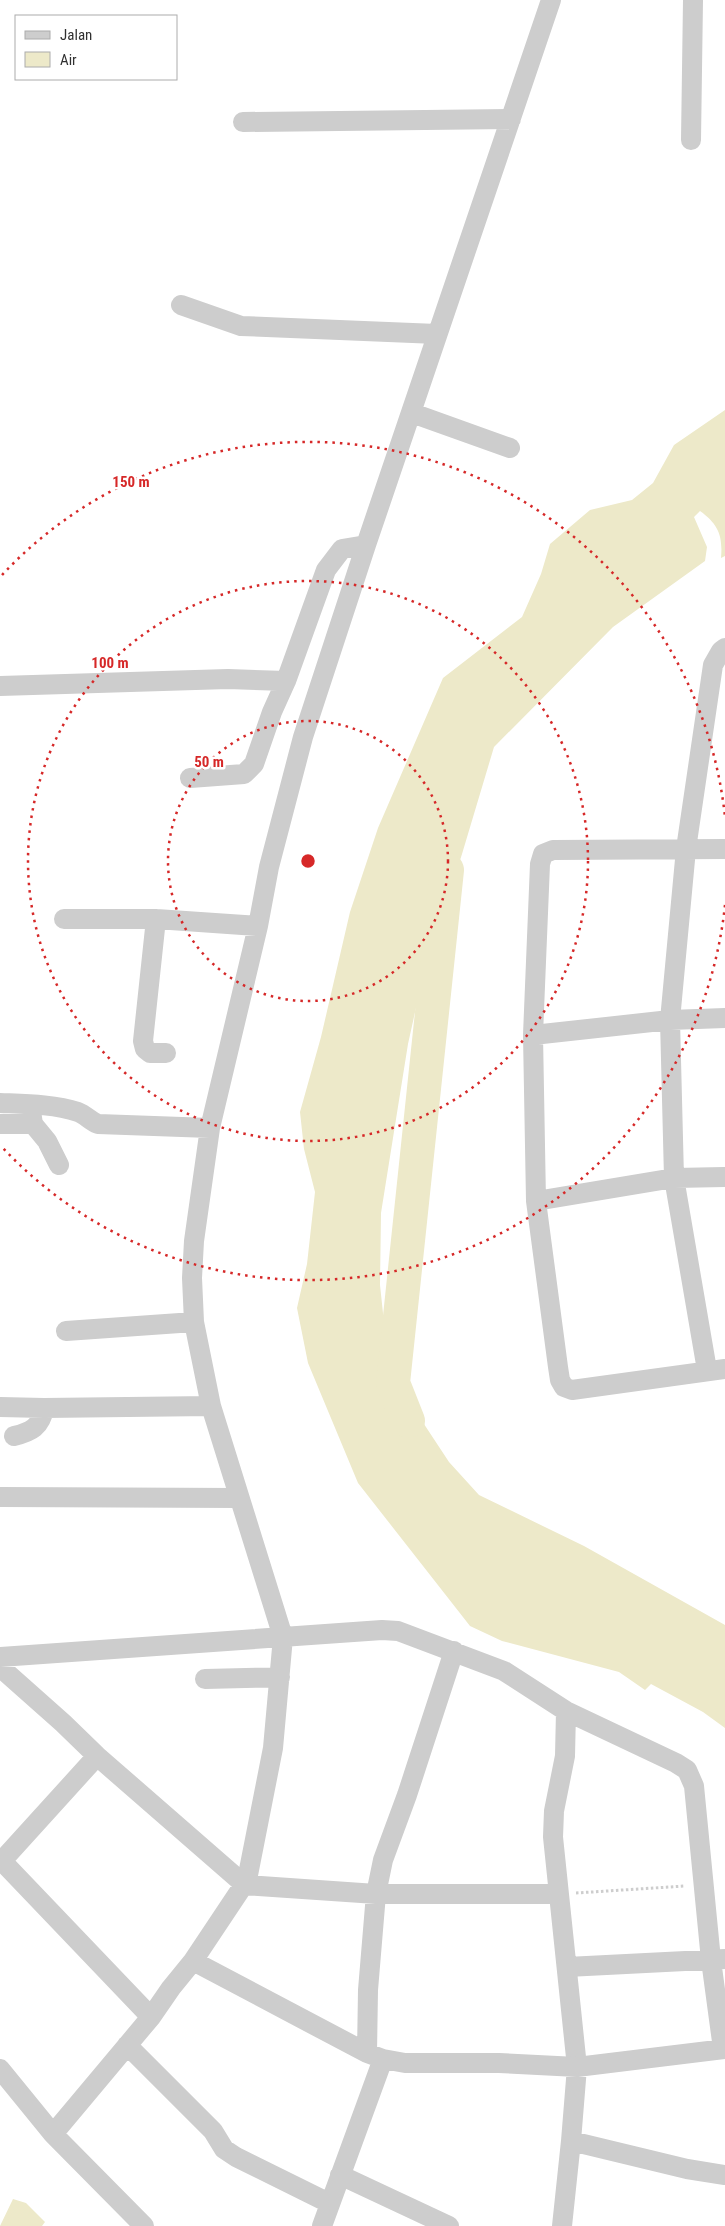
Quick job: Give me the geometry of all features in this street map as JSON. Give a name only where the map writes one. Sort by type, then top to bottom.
[{"type":"street","points":[[53,2134],[151,2017],[193,1961],[245,1885],[273,1748],[283,1637],[211,1406],[194,1322],[192,1278],[194,1241],[210,1128],[258,926],[268,867],[303,738],[366,545],[551,0]]},
{"type":"street","points":[[691,140],[693,0]]},
{"type":"street","points":[[243,122],[511,119]]},
{"type":"street","points":[[181,305],[241,326],[437,334]]},
{"type":"street","points":[[412,413],[510,448]]},
{"type":"street","points":[[190,778],[244,774],[249,771],[254,764],[272,712],[301,642],[326,570],[342,549],[349,546],[366,545]]},
{"type":"street","points":[[301,642],[330,654]]},
{"type":"street","points":[[725,648],[721,651],[713,665],[686,849],[670,1020],[674,1178],[716,1370],[572,1390],[564,1387],[560,1380],[536,1201],[533,1035],[540,864],[544,854],[553,850],[686,849],[725,849]]},
{"type":"street","points":[[0,686],[228,680],[286,681]]},
{"type":"street","points":[[64,919],[156,918],[258,926]]},
{"type":"street","points":[[156,918],[144,1041],[145,1049],[150,1053],[166,1053]]},
{"type":"street","points":[[533,1035],[670,1020],[725,1018]]},
{"type":"street","points":[[0,1103],[31,1114],[59,1165]]},
{"type":"street","points":[[0,1124],[31,1114],[76,1112],[85,1115],[90,1121],[98,1124],[210,1128]]},
{"type":"street","points":[[536,1201],[674,1178],[725,1177]]},
{"type":"street","points":[[66,1331],[194,1322]]},
{"type":"street","points":[[0,1407],[211,1406]]},
{"type":"street","points":[[14,1436],[29,1433],[36,1428],[44,1408]]},
{"type":"street","points":[[0,1497],[239,1498]]},
{"type":"street","points":[[0,1657],[382,1630],[398,1631],[504,1671],[566,1711],[687,1770],[694,1786],[703,1885],[718,1959],[724,2049],[577,2066],[499,2063],[405,2063],[375,2056],[193,1961]]},
{"type":"street","points":[[322,2226],[340,2175],[375,2056],[368,1990],[376,1894],[383,1860],[407,1795],[454,1652]]},
{"type":"street","points":[[0,1667],[64,1722],[97,1756],[245,1885],[376,1894],[559,1894]]},
{"type":"street","points":[[205,1679],[280,1677]]},
{"type":"street","points":[[562,2226],[577,2066],[553,1838],[554,1811],[565,1756],[566,1711]]},
{"type":"street","points":[[97,1756],[1,1861],[151,2017]]},
{"type":"street","points":[[568,1967],[718,1959]]},
{"type":"street","points":[[127,2045],[213,2131],[224,2150],[329,2203]]},
{"type":"street","points":[[0,2069],[53,2134],[144,2226]]},
{"type":"street","points":[[571,2141],[687,2169],[725,2175]]},
{"type":"street","points":[[340,2175],[449,2226]]},
{"type":"path","points":[[559,1894],[703,1885]]},
{"type":"water","points":[[725,410],[725,556],[721,558],[721,543],[718,531],[700,511],[694,517],[707,547],[705,561],[613,627],[494,747],[423,976],[408,1044],[381,1213],[380,1285],[385,1332],[393,1377],[449,1462],[479,1495],[584,1546],[725,1625],[725,1728],[703,1712],[651,1684],[645,1690],[619,1672],[502,1641],[470,1626],[358,1483],[308,1363],[297,1308],[307,1264],[315,1192],[304,1149],[300,1112],[321,1037],[350,912],[378,828],[443,678],[522,617],[541,574],[550,544],[590,510],[632,500],[653,483],[674,445]]},
{"type":"water","points":[[13,2199],[26,2203],[45,2222],[42,2226],[0,2226]]},
{"type":"waterway","points":[[408,1421],[393,1383],[447,870]]}]
